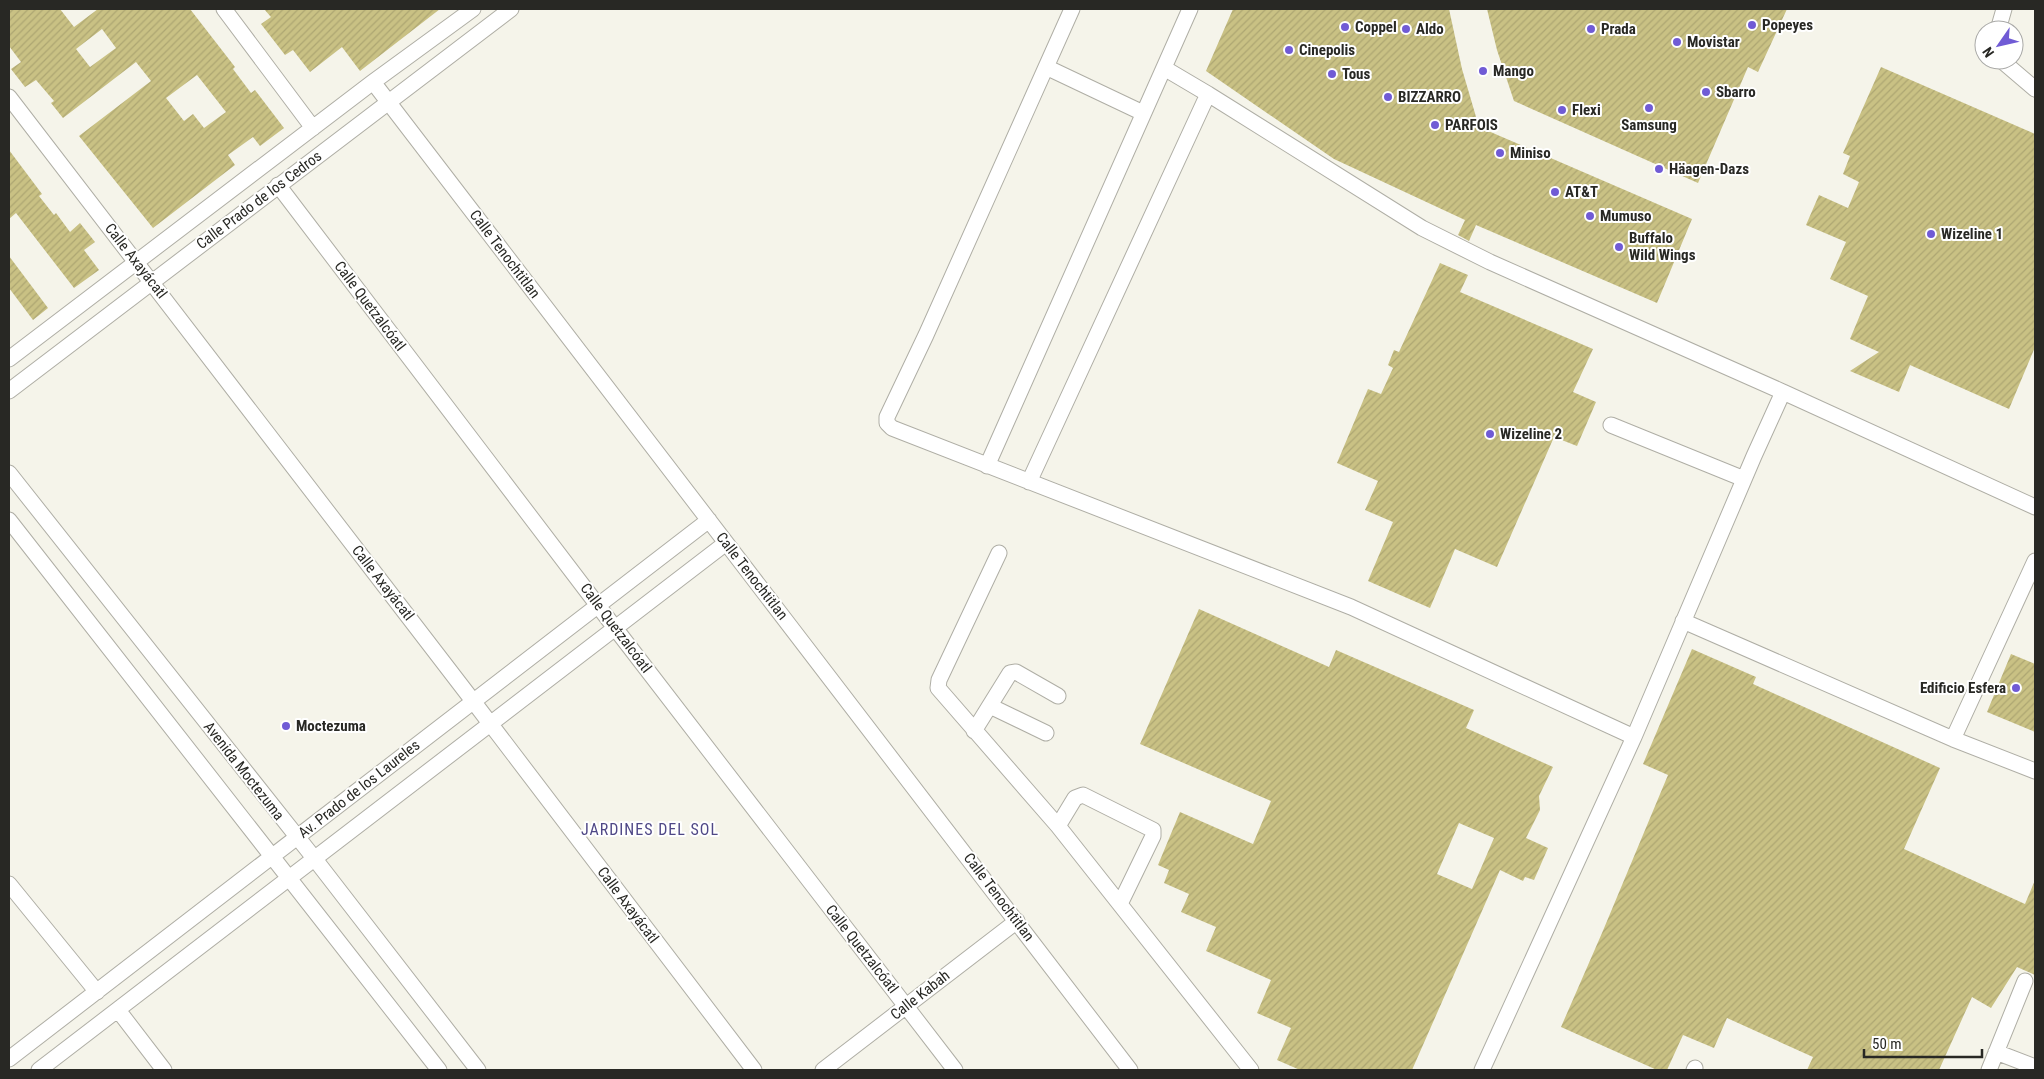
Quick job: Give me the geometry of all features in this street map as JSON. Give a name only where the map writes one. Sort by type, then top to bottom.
[{"type":"street","points":[[224,9],[313,128]]},
{"type":"street","name":"Calle Prado de los Cedros","points":[[9,359],[373,82],[473,9]]},
{"type":"street","name":"Calle Prado de los Cedros","points":[[9,392],[278,184],[389,102],[509,9]]},
{"type":"street","points":[[1072,9],[926,336],[886,420],[887,424],[892,428],[987,466],[1351,607],[1634,737]]},
{"type":"street","points":[[987,466],[1190,9]]},
{"type":"street","points":[[1046,67],[1143,113]]},
{"type":"street","points":[[2013,70],[2035,89]]},
{"type":"street","points":[[1162,71],[1208,94],[1422,228],[1490,262],[2035,506]]},
{"type":"street","name":"Calle Tenochtitlan","points":[[373,82],[1130,1070]]},
{"type":"street","points":[[1029,482],[1208,94]]},
{"type":"street","name":"Calle Axayácatl","points":[[9,97],[754,1070]]},
{"type":"street","name":"Calle Quetzalcóatl","points":[[278,184],[615,628],[955,1070]]},
{"type":"street","points":[[1482,1070],[1634,737],[1783,392]]},
{"type":"street","points":[[1611,425],[1744,479]]},
{"type":"street","name":"Avenida Moctezuma","points":[[9,473],[314,858],[478,1070]]},
{"type":"street","name":"Avenida Moctezuma","points":[[9,520],[439,1070]]},
{"type":"street","name":"Av. Prado de los Laureles","points":[[9,1059],[709,520]]},
{"type":"street","name":"Av. Prado de los Laureles","points":[[39,1070],[726,543]]},
{"type":"street","points":[[1000,553],[938,682],[938,688],[1058,826],[1251,1070]]},
{"type":"street","points":[[1953,739],[2035,561]]},
{"type":"street","points":[[1683,621],[1953,739],[2035,772]]},
{"type":"street","points":[[974,731],[1008,675],[1013,672],[1058,696]]},
{"type":"street","points":[[990,706],[1046,733]]},
{"type":"street","points":[[1058,826],[1075,798],[1083,794],[1152,830],[1153,836],[1120,904]]},
{"type":"street","points":[[9,884],[97,992]]},
{"type":"street","name":"Calle Kabah","points":[[823,1070],[1017,921]]},
{"type":"street","points":[[1988,1070],[2025,981]]},
{"type":"street","points":[[118,1010],[164,1070]]},
{"type":"street","points":[[1996,1052],[2035,1067]]},
{"type":"building","points":[[9,9],[60,9],[74,27],[98,9],[190,9],[235,67],[233,69],[251,93],[255,90],[284,128],[260,146],[253,137],[228,155],[235,165],[153,228],[79,136],[151,81],[136,62],[63,118],[51,103],[54,101],[36,80],[25,87],[11,69],[21,62],[9,46]],"holes":[[[102,29],[116,48],[90,67],[76,49]],[[197,75],[226,112],[204,128],[193,114],[184,121],[166,98]]]},
{"type":"building","points":[[264,9],[440,9],[360,71],[342,47],[310,72],[293,50],[285,55],[261,24],[271,17]]},
{"type":"building","points":[[1233,9],[1449,9],[1462,69],[1479,127],[1692,219],[1657,303],[1476,225],[1469,241],[1458,235],[1465,220],[1334,159],[1206,71]]},
{"type":"building","points":[[1487,9],[1787,9],[1758,72],[1748,67],[1698,183],[1514,101],[1497,50]]},
{"type":"building","name":"Wizeline 1","points":[[1881,67],[2035,134],[2035,347],[2009,409],[1910,365],[1899,392],[1850,371],[1879,352],[1850,339],[1868,296],[1830,279],[1846,242],[1806,225],[1819,195],[1848,208],[1859,182],[1843,174],[1850,156],[1843,153]]},
{"type":"building","points":[[9,150],[42,194],[39,196],[54,215],[56,213],[70,232],[80,223],[95,242],[84,250],[99,270],[74,288],[16,213],[9,219]]},
{"type":"building","points":[[9,256],[48,308],[33,320],[9,288]]},
{"type":"building","name":"Wizeline 2","points":[[1440,263],[1468,275],[1460,292],[1593,349],[1573,392],[1596,402],[1577,446],[1554,437],[1497,567],[1455,549],[1430,608],[1368,581],[1393,522],[1365,510],[1378,481],[1337,463],[1368,389],[1381,394],[1393,368],[1388,365],[1394,350],[1399,352]]},
{"type":"building","points":[[1199,609],[1329,667],[1336,650],[1474,710],[1466,728],[1553,767],[1539,796],[1540,810],[1526,838],[1548,848],[1534,880],[1525,877],[1523,881],[1500,870],[1412,1070],[1300,1070],[1277,1060],[1291,1028],[1257,1013],[1271,980],[1206,951],[1216,927],[1181,912],[1189,894],[1164,883],[1169,870],[1158,865],[1180,812],[1253,844],[1271,801],[1140,744]],"holes":[[[1459,823],[1494,838],[1472,889],[1437,874]]]},
{"type":"building","points":[[1692,649],[1756,677],[1753,684],[1940,768],[1904,849],[2025,904],[2035,880],[2035,975],[2017,967],[1991,1008],[1972,997],[1939,1070],[1807,1070],[1813,1057],[1727,1018],[1714,1048],[1683,1035],[1667,1070],[1657,1070],[1561,1027],[1668,775],[1643,764]]},
{"type":"building","name":"Edificio Esfera","points":[[2011,654],[2035,664],[2035,732],[1987,712]]},
{"type":"place","name":"Popeyes","points":[[1752,25]]},
{"type":"place","name":"Coppel","points":[[1345,27]]},
{"type":"place","name":"Aldo","points":[[1406,29]]},
{"type":"place","name":"Prada","points":[[1591,29]]},
{"type":"place","name":"Movistar","points":[[1677,42]]},
{"type":"place","name":"Cinepolis","points":[[1289,50]]},
{"type":"place","name":"Mango","points":[[1483,71]]},
{"type":"place","name":"Tous","points":[[1332,74]]},
{"type":"place","name":"Sbarro","points":[[1706,92]]},
{"type":"place","name":"BIZZARRO","points":[[1388,97]]},
{"type":"place","name":"Samsung","points":[[1649,108]]},
{"type":"place","name":"Flexi","points":[[1562,110]]},
{"type":"place","name":"PARFOIS","points":[[1435,125]]},
{"type":"place","name":"Miniso","points":[[1500,153]]},
{"type":"place","name":"Häagen-Dazs","points":[[1659,169]]},
{"type":"place","name":"AT&T","points":[[1555,192]]},
{"type":"place","name":"Mumuso","points":[[1590,216]]},
{"type":"place","name":"Wizeline 1","points":[[1931,234]]},
{"type":"place","name":"Buffalo Wild Wings","points":[[1619,247]]},
{"type":"place","name":"Wizeline 2","points":[[1490,434]]},
{"type":"place","name":"Edificio Esfera","points":[[2016,688]]},
{"type":"place","name":"Moctezuma","points":[[286,726]]},
{"type":"district","name":"JARDINES DEL SOL","points":[[650,829]]}]
